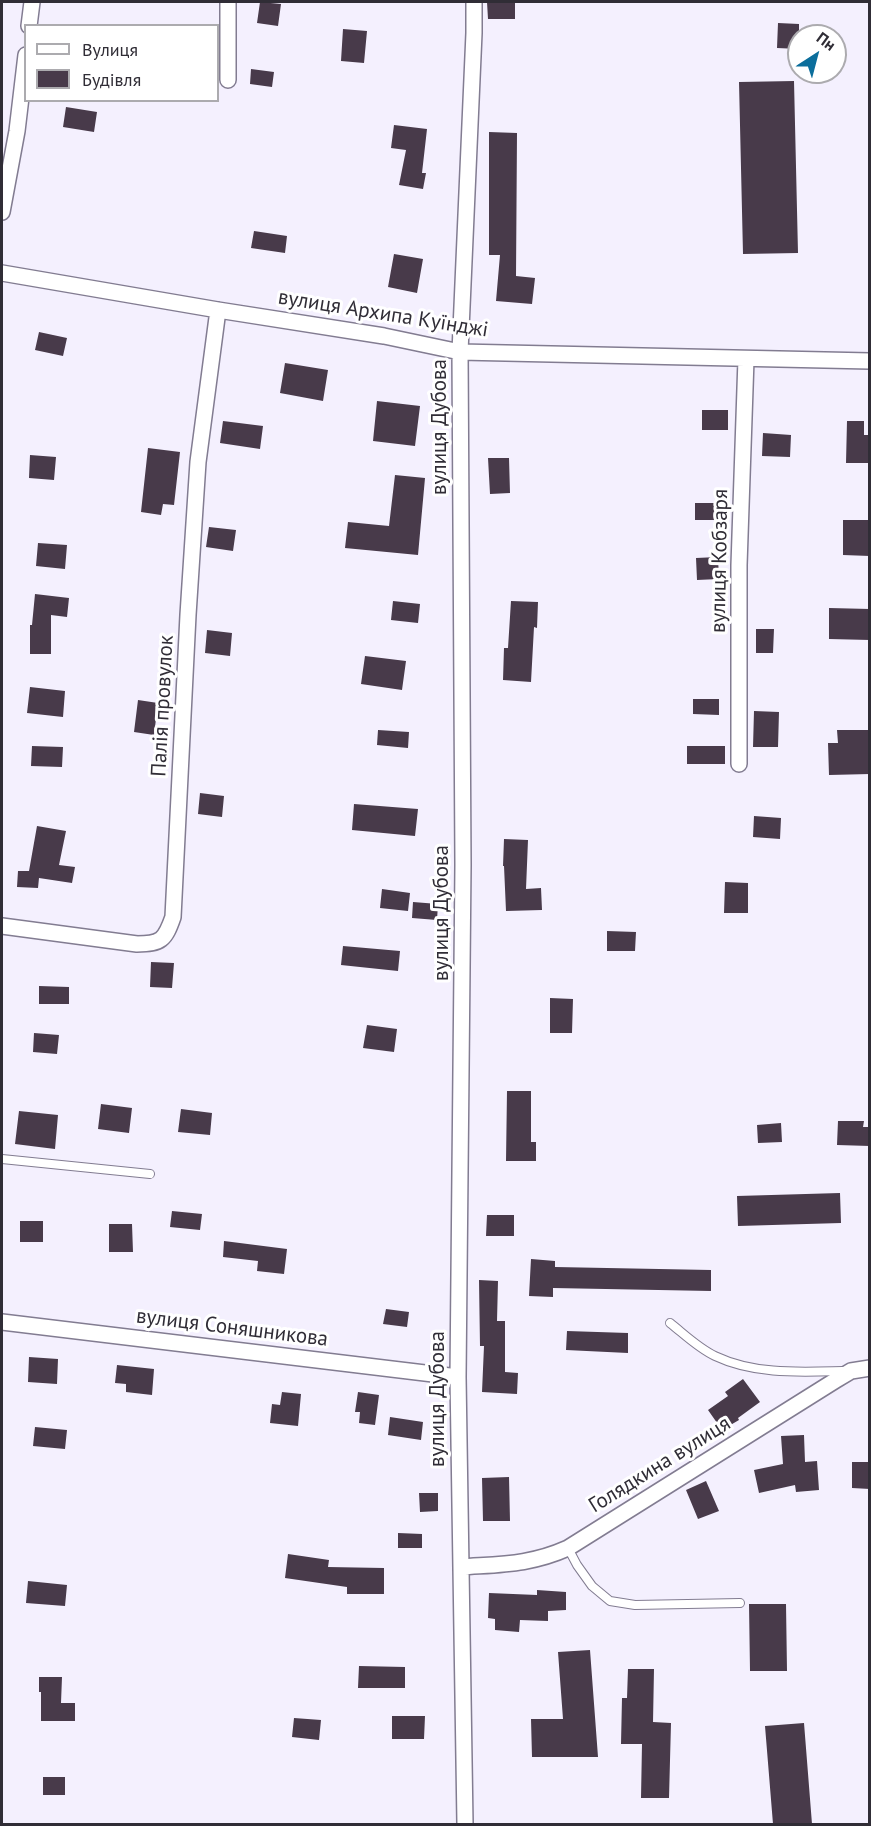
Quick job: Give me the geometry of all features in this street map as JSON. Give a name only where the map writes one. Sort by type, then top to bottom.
[{"type":"street","points":[[29,24],[32,2]]},
{"type":"street","points":[[228,2],[228,80]]},
{"type":"street","name":"вулиця Дубова","points":[[465,1824],[458,1377],[463,865],[460,352],[474,2]]},
{"type":"street","points":[[2,212],[17,131],[24,72]]},
{"type":"street","name":"вулиця Архипа Куїнджі","points":[[2,273],[384,336],[460,352],[870,361]]},
{"type":"street","name":"Палія провулок","points":[[2,926],[137,944],[154,944],[163,938],[169,929],[173,917],[198,462],[218,310]]},
{"type":"street","name":"вулиця Кобзаря","points":[[739,764],[739,565],[746,359]]},
{"type":"street","name":"вулиця Соняшникова","points":[[2,1322],[458,1377]]},
{"type":"street","name":"Голядкина вулиця","points":[[461,1567],[526,1562],[548,1557],[568,1548],[851,1371],[870,1368]]},
{"type":"lane","points":[[2,1159],[150,1174]]},
{"type":"lane","points":[[670,1323],[694,1343],[715,1356],[730,1361],[789,1372],[851,1371]]},
{"type":"lane","points":[[568,1548],[592,1587],[610,1601],[635,1605],[740,1602]]},
{"type":"building","points":[[260,2],[281,4],[278,26],[257,23]]},
{"type":"building","points":[[487,2],[515,2],[515,19],[488,19]]},
{"type":"building","points":[[778,23],[799,24],[787,24],[787,48],[777,48]]},
{"type":"building","points":[[343,29],[367,31],[364,63],[341,61]]},
{"type":"building","points":[[251,69],[274,72],[272,87],[250,84]]},
{"type":"building","points":[[787,81],[787,84],[794,84],[798,253],[743,254],[739,82]]},
{"type":"building","points":[[66,107],[97,112],[94,132],[63,127]]},
{"type":"building","points":[[394,125],[427,129],[422,173],[426,173],[423,189],[399,185],[406,150],[391,148]]},
{"type":"building","points":[[489,132],[517,133],[516,276],[535,278],[532,304],[496,301],[500,255],[489,255]]},
{"type":"building","points":[[254,231],[287,236],[285,253],[251,248]]},
{"type":"building","points":[[394,254],[423,259],[417,293],[388,287]]},
{"type":"building","points":[[39,332],[67,338],[63,356],[35,350]]},
{"type":"building","points":[[285,363],[328,370],[323,401],[280,393]]},
{"type":"building","points":[[377,401],[420,406],[415,446],[373,441]]},
{"type":"building","points":[[702,410],[728,410],[728,430],[702,430]]},
{"type":"building","points":[[223,421],[263,426],[260,449],[220,443]]},
{"type":"building","points":[[847,421],[864,421],[864,435],[870,435],[870,463],[846,463]]},
{"type":"building","points":[[763,433],[791,435],[790,457],[762,456]]},
{"type":"building","points":[[148,448],[180,452],[174,505],[163,504],[161,515],[141,512]]},
{"type":"building","points":[[30,455],[56,457],[54,480],[29,478]]},
{"type":"building","points":[[488,458],[509,458],[510,493],[490,494]]},
{"type":"building","points":[[395,475],[425,478],[418,555],[345,548],[348,522],[389,526]]},
{"type":"building","points":[[695,503],[716,503],[716,520],[695,520]]},
{"type":"building","points":[[843,520],[870,520],[870,556],[843,555]]},
{"type":"building","points":[[209,527],[236,530],[233,551],[206,547]]},
{"type":"building","points":[[38,543],[67,545],[65,569],[36,566]]},
{"type":"building","points":[[718,557],[719,579],[697,580],[696,558]]},
{"type":"building","points":[[35,594],[69,598],[67,617],[51,615],[51,654],[30,654],[30,625],[32,625]]},
{"type":"building","points":[[393,601],[420,604],[418,623],[391,620]]},
{"type":"building","points":[[511,601],[538,602],[537,628],[534,627],[531,682],[503,680],[504,648],[508,648]]},
{"type":"building","points":[[829,608],[870,609],[870,640],[829,639]]},
{"type":"building","points":[[756,629],[774,629],[773,653],[756,653]]},
{"type":"building","points":[[207,630],[232,633],[230,656],[205,653]]},
{"type":"building","points":[[365,656],[406,661],[402,690],[361,684]]},
{"type":"building","points":[[30,687],[65,691],[63,717],[27,713]]},
{"type":"building","points":[[693,699],[719,699],[719,715],[693,714]]},
{"type":"building","points":[[138,700],[158,703],[154,735],[134,732]]},
{"type":"building","points":[[754,711],[779,712],[778,747],[753,747]]},
{"type":"building","points":[[378,730],[409,732],[408,748],[377,745]]},
{"type":"building","points":[[837,730],[870,730],[870,774],[829,775],[828,743],[838,743]]},
{"type":"building","points":[[32,746],[63,747],[62,767],[31,766]]},
{"type":"building","points":[[687,746],[725,746],[725,764],[687,764]]},
{"type":"building","points":[[200,793],[224,796],[222,817],[198,814]]},
{"type":"building","points":[[354,804],[418,809],[415,836],[352,830]]},
{"type":"building","points":[[754,816],[781,818],[780,839],[753,837]]},
{"type":"building","points":[[37,826],[66,831],[59,865],[75,867],[72,883],[39,878],[38,888],[17,887],[18,871],[29,871]]},
{"type":"building","points":[[504,839],[528,840],[526,889],[541,888],[542,910],[506,911]]},
{"type":"building","points":[[725,882],[748,883],[748,913],[724,913]]},
{"type":"building","points":[[382,889],[410,893],[408,911],[380,908]]},
{"type":"building","points":[[413,902],[438,904],[437,920],[412,918]]},
{"type":"building","points":[[607,931],[636,932],[635,951],[607,951]]},
{"type":"building","points":[[343,946],[400,951],[398,971],[341,965]]},
{"type":"building","points":[[151,962],[174,963],[172,988],[150,987]]},
{"type":"building","points":[[39,986],[69,987],[69,1004],[39,1004]]},
{"type":"building","points":[[550,998],[573,999],[572,1033],[550,1033]]},
{"type":"building","points":[[367,1025],[397,1029],[394,1052],[363,1048]]},
{"type":"building","points":[[34,1033],[59,1035],[57,1054],[33,1052]]},
{"type":"building","points":[[507,1091],[531,1091],[531,1142],[536,1142],[536,1161],[506,1161]]},
{"type":"building","points":[[101,1104],[132,1108],[129,1133],[98,1129]]},
{"type":"building","points":[[181,1109],[212,1113],[210,1135],[178,1132]]},
{"type":"building","points":[[19,1111],[58,1115],[55,1149],[15,1144]]},
{"type":"building","points":[[838,1121],[864,1121],[863,1127],[870,1127],[870,1146],[837,1145]]},
{"type":"building","points":[[781,1123],[782,1142],[758,1143],[757,1125]]},
{"type":"building","points":[[840,1193],[841,1223],[738,1226],[737,1196]]},
{"type":"building","points":[[172,1211],[202,1214],[200,1230],[170,1227]]},
{"type":"building","points":[[487,1215],[514,1215],[514,1236],[486,1236]]},
{"type":"building","points":[[20,1221],[43,1221],[43,1242],[20,1242]]},
{"type":"building","points":[[109,1224],[132,1224],[133,1252],[109,1252]]},
{"type":"building","points":[[224,1241],[287,1249],[284,1274],[257,1271],[258,1261],[223,1257]]},
{"type":"building","points":[[531,1259],[555,1261],[555,1267],[711,1270],[711,1291],[553,1288],[553,1297],[529,1296]]},
{"type":"building","points":[[479,1280],[498,1281],[497,1321],[505,1321],[505,1372],[518,1373],[517,1394],[482,1392],[484,1346],[480,1346]]},
{"type":"building","points":[[386,1309],[409,1312],[407,1327],[383,1324]]},
{"type":"building","points":[[567,1331],[628,1333],[628,1353],[566,1350]]},
{"type":"building","points":[[29,1357],[58,1359],[57,1384],[28,1382]]},
{"type":"building","points":[[117,1365],[154,1369],[152,1395],[126,1392],[126,1384],[115,1383]]},
{"type":"building","points":[[743,1379],[760,1402],[738,1418],[739,1420],[722,1430],[708,1410],[728,1396],[725,1392]]},
{"type":"building","points":[[282,1392],[301,1394],[298,1426],[270,1423],[272,1404],[280,1405]]},
{"type":"building","points":[[358,1392],[379,1395],[375,1425],[359,1423],[360,1412],[355,1412]]},
{"type":"building","points":[[390,1417],[423,1422],[421,1440],[388,1435]]},
{"type":"building","points":[[35,1427],[67,1430],[65,1449],[33,1446]]},
{"type":"building","points":[[804,1435],[805,1462],[817,1461],[819,1490],[796,1492],[795,1485],[759,1493],[754,1470],[783,1464],[781,1436]]},
{"type":"building","points":[[852,1462],[870,1462],[870,1489],[852,1488]]},
{"type":"building","points":[[509,1477],[510,1521],[483,1521],[482,1478]]},
{"type":"building","points":[[706,1481],[719,1511],[698,1519],[686,1490]]},
{"type":"building","points":[[419,1493],[438,1493],[438,1511],[420,1512]]},
{"type":"building","points":[[398,1533],[422,1534],[422,1548],[398,1548]]},
{"type":"building","points":[[288,1554],[329,1560],[328,1567],[384,1568],[384,1594],[347,1594],[347,1587],[285,1578]]},
{"type":"building","points":[[28,1581],[67,1585],[65,1606],[26,1603]]},
{"type":"building","points":[[537,1590],[566,1592],[566,1610],[548,1611],[548,1621],[520,1620],[519,1632],[495,1630],[495,1619],[488,1618],[489,1593],[537,1595]]},
{"type":"building","points":[[749,1604],[786,1604],[787,1671],[750,1671]]},
{"type":"building","points":[[590,1650],[598,1757],[532,1757],[531,1719],[563,1719],[558,1652]]},
{"type":"building","points":[[359,1666],[405,1667],[405,1688],[358,1688]]},
{"type":"building","points":[[628,1669],[654,1669],[653,1722],[671,1723],[669,1798],[641,1798],[642,1744],[621,1744],[622,1698],[627,1698]]},
{"type":"building","points":[[39,1677],[62,1677],[61,1703],[75,1703],[75,1721],[41,1721]]},
{"type":"building","points":[[392,1716],[425,1716],[424,1739],[392,1739]]},
{"type":"building","points":[[294,1718],[321,1720],[319,1740],[292,1737]]},
{"type":"building","points":[[804,1723],[812,1824],[773,1824],[765,1726]]},
{"type":"building","points":[[43,1777],[65,1777],[65,1795],[43,1795]]}]
